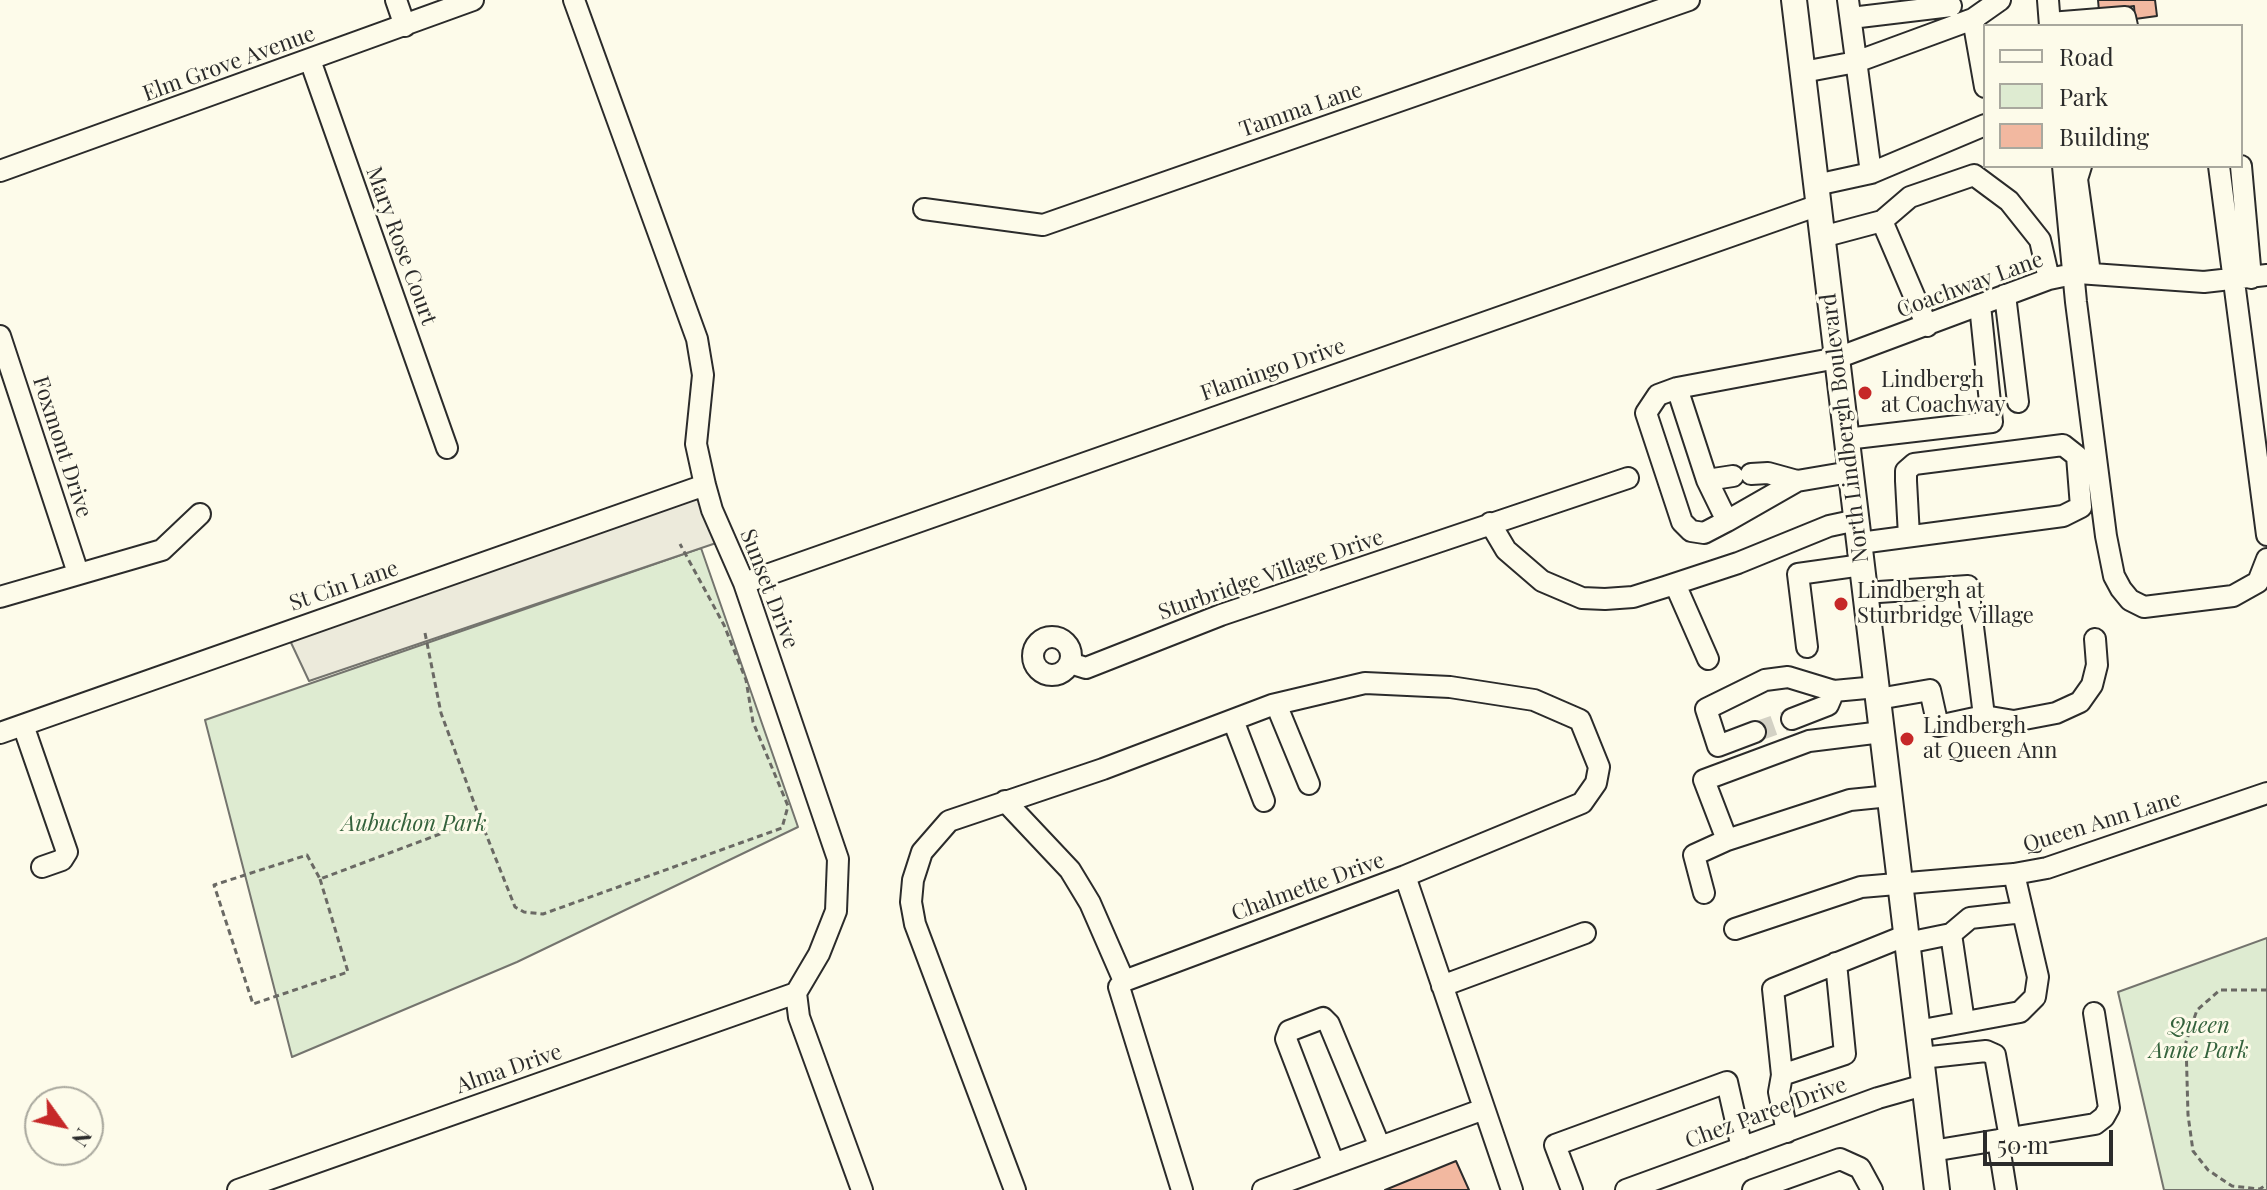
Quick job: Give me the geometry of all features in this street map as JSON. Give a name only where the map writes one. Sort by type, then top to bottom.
[{"type":"main road","name":"North Lindbergh Boulevard","points":[[1794,0],[1937,1190]]},
{"type":"street","points":[[396,0],[405,26]]},
{"type":"street","name":"Elm Grove Avenue","points":[[0,171],[473,0]]},
{"type":"street","name":"Sunset Drive","points":[[574,0],[697,339],[703,375],[696,444],[705,485],[744,583],[838,859],[836,911],[819,954],[796,993]]},
{"type":"street","name":"Tamma Lane","points":[[924,209],[1043,225],[1689,0]]},
{"type":"street","points":[[1803,72],[1856,62],[1957,13],[2000,0]]},
{"type":"street","points":[[2048,0],[2050,24],[2125,17],[2127,24]]},
{"type":"street","points":[[1871,173],[1849,9],[1957,13]]},
{"type":"street","points":[[1957,13],[1983,82]]},
{"type":"street","name":"Mary Rose Court","points":[[310,60],[447,448]]},
{"type":"street","name":"Flamingo Drive","points":[[744,583],[1817,195],[1983,126]]},
{"type":"street","points":[[2063,168],[2082,273]]},
{"type":"street","points":[[2080,168],[2077,179],[2082,273],[2106,536],[2114,576],[2130,600],[2144,607],[2233,596],[2258,582],[2267,559]]},
{"type":"street","points":[[2220,168],[2251,278]]},
{"type":"street","points":[[2241,168],[2267,535]]},
{"type":"street","points":[[1822,237],[1882,221],[1910,197],[1974,175],[2009,201],[2040,240],[2049,279]]},
{"type":"street","points":[[1882,221],[1927,326]]},
{"type":"street","name":"Coachway Lane","points":[[1677,388],[1837,358],[2049,279],[2082,273],[2204,282],[2251,278]]},
{"type":"street","points":[[2005,295],[2018,402]]},
{"type":"street","points":[[1846,439],[1992,422],[1980,305]]},
{"type":"street","name":"Foxmont Drive","points":[[0,336],[78,573]]},
{"type":"street","points":[[1727,521],[1707,480],[1677,388],[1658,395],[1646,413],[1682,522],[1691,531],[1704,533],[1727,521],[1797,481],[1850,472]]},
{"type":"street","points":[[1807,647],[1798,574],[1859,543],[2063,516],[2081,507],[2077,456],[2063,445],[1914,464],[1906,471],[1909,536]]},
{"type":"street","points":[[1707,480],[1768,473],[1797,481]]},
{"type":"street","name":"Sturbridge Village Drive","points":[[1070,663],[1086,668],[1221,615],[1628,478]]},
{"type":"street","name":"St Cin Lane","points":[[0,733],[705,485]]},
{"type":"street","points":[[0,597],[162,550],[200,514]]},
{"type":"street","points":[[1490,523],[1506,550],[1522,566],[1561,591],[1582,598],[1633,597],[1829,526],[1859,543]]},
{"type":"street","points":[[1675,584],[1708,659]]},
{"type":"street","points":[[1864,593],[1968,586],[1984,716]]},
{"type":"street","points":[[1755,732],[1718,746],[1706,709],[1765,680],[1788,677],[1834,691],[1878,693],[1930,690],[1938,726],[1984,716],[2014,721],[2056,713],[2080,702],[2092,685],[2097,665],[2095,639]]},
{"type":"street","points":[[1015,1190],[915,924],[911,902],[922,852],[949,821],[1276,704],[1365,683],[1450,687],[1534,700],[1580,720],[1599,767],[1596,783],[1582,803],[1405,876]]},
{"type":"street","points":[[1792,719],[1828,705],[1834,691]]},
{"type":"street","points":[[1276,704],[1309,784]]},
{"type":"street","points":[[1233,720],[1264,801]]},
{"type":"street","points":[[23,725],[67,852],[62,860],[42,867]]},
{"type":"street","points":[[1727,840],[1704,780],[1809,741],[1882,732]]},
{"type":"street","name":"Queen Ann Lane","points":[[1735,929],[1861,887],[2014,874],[2088,857],[2267,793]]},
{"type":"street","points":[[1704,893],[1694,855],[1727,840],[1850,800],[1890,796]]},
{"type":"street","points":[[1005,801],[1070,870],[1090,903],[1124,981],[1119,987],[1122,1001],[1182,1190]]},
{"type":"street","points":[[1917,1031],[2020,1012],[2035,997],[2038,977],[2014,874]]},
{"type":"street","name":"Chalmette Drive","points":[[1124,981],[1405,876],[1512,1190]]},
{"type":"street","points":[[1787,1132],[1779,1092],[1782,1075],[1773,989],[1907,939],[1951,934],[1970,918],[2023,912]]},
{"type":"street","points":[[1442,986],[1585,933]]},
{"type":"street","points":[[1951,934],[1964,1022]]},
{"type":"street","points":[[1782,1075],[1845,1054],[1836,963]]},
{"type":"street","points":[[796,993],[799,1017],[862,1190]]},
{"type":"street","name":"Alma Drive","points":[[238,1190],[796,993]]},
{"type":"street","points":[[1932,1151],[2095,1124],[2104,1117],[2109,1108],[2094,1013]]},
{"type":"street","points":[[1334,1164],[1286,1039],[1289,1031],[1323,1018],[1329,1024],[1380,1147]]},
{"type":"street","points":[[1921,1058],[1986,1051],[1995,1055],[2006,1190]]},
{"type":"street","points":[[1572,1190],[1555,1145],[1727,1082],[1742,1148]]},
{"type":"street","name":"Chez Paree Drive","points":[[1634,1189],[1924,1085]]},
{"type":"street","points":[[1263,1190],[1484,1109]]},
{"type":"street","points":[[1753,1190],[1840,1159],[1860,1168],[1872,1190]]},
{"type":"street","points":[[1681,1170],[1689,1190]]},
{"type":"path","points":[[425,633],[441,713],[515,907],[524,912],[543,914],[782,828],[788,806],[753,722],[746,680],[724,625],[680,544]]},
{"type":"path","points":[[320,879],[480,819]]},
{"type":"path","points":[[307,855],[320,879],[348,972],[253,1004],[214,885],[307,855]]},
{"type":"path","points":[[2267,990],[2220,990],[2197,1010],[2186,1042],[2188,1115],[2193,1151],[2208,1170],[2232,1186],[2260,1189],[2267,1184]]},
{"type":"green space","name":"Aubuchon Park","points":[[701,548],[798,827],[517,962],[292,1057],[205,720]]},
{"type":"green space","name":"Queen Anne Park","points":[[2267,938],[2267,1190],[2164,1190],[2118,992]]},
{"type":"shaded area","points":[[705,485],[725,540],[309,681],[286,632]]},
{"type":"building","points":[[2098,0],[2155,0],[2157,16],[2135,19],[2134,6],[2099,11]]},
{"type":"building","points":[[1456,1161],[1469,1190],[1385,1190]]},
{"type":"tunnel","points":[[1755,732],[1792,719]]},
{"type":"place","name":"Lindbergh at Coachway","points":[[1865,393]]},
{"type":"place","name":"Lindbergh at Sturbridge Village","points":[[1841,604]]},
{"type":"place","name":"Lindbergh at Queen Ann","points":[[1907,739]]}]
